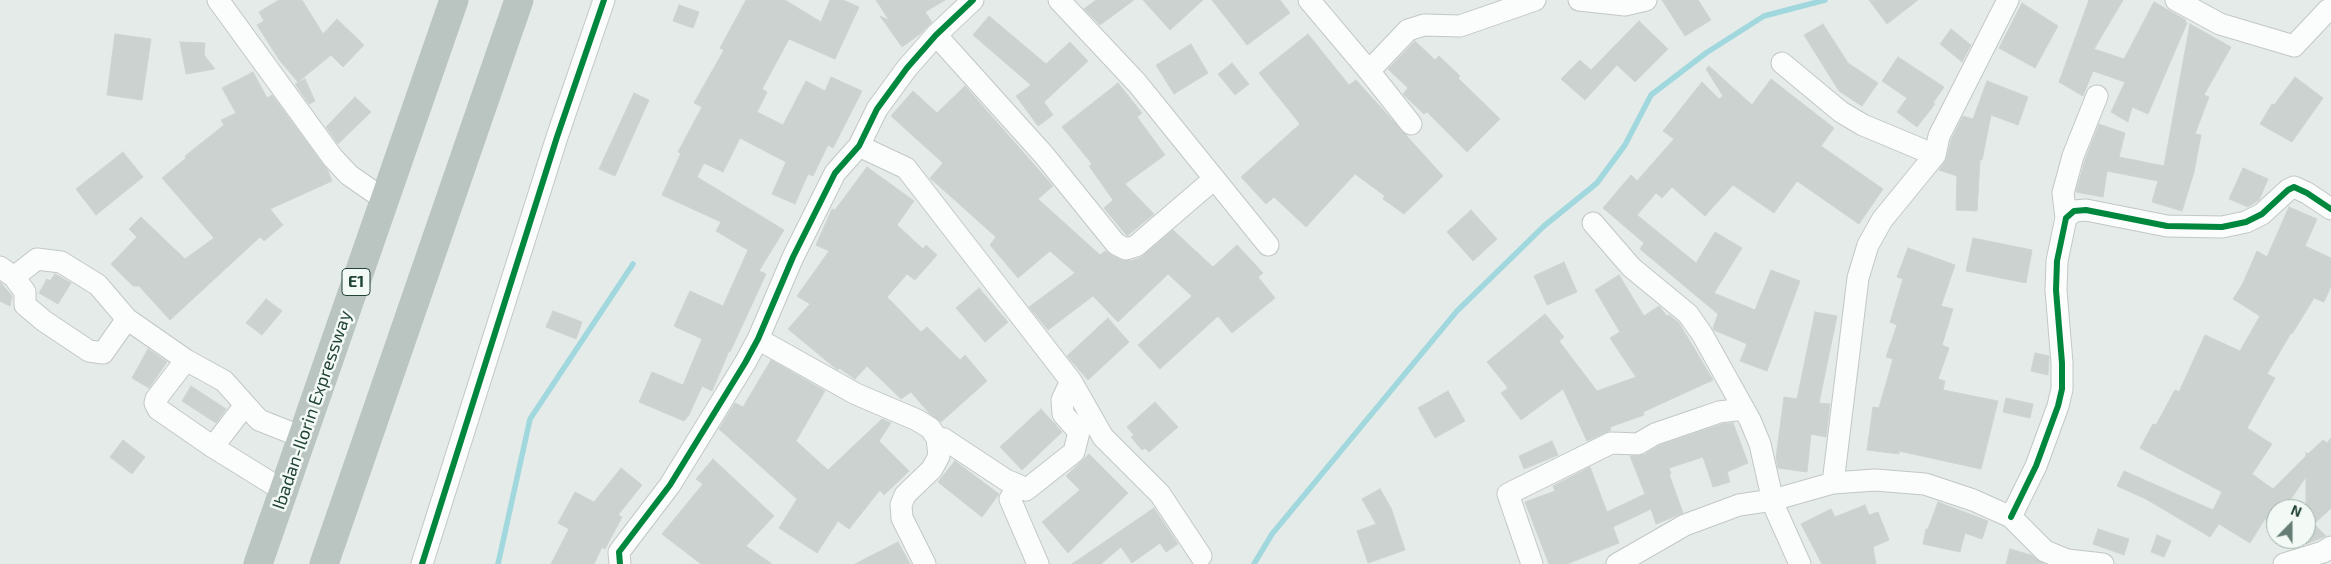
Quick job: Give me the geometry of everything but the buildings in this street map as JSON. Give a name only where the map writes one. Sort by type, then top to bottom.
[{"type":"highway","name":"Ibadan-Ilorin Expressway","points":[[258,564],[454,0]]},
{"type":"highway","points":[[324,564],[519,0]]},
{"type":"street","points":[[218,0],[333,158],[349,175],[385,200]]},
{"type":"street","points":[[422,564],[554,146],[604,0]]},
{"type":"street","points":[[620,564],[619,552],[670,486],[758,339],[793,257],[835,173],[859,146],[877,109],[906,68],[936,35],[973,0]]},
{"type":"street","points":[[1059,0],[1137,83],[1268,245]]},
{"type":"street","points":[[1309,0],[1411,124]]},
{"type":"street","points":[[1369,71],[1408,30],[1424,25],[1460,26],[1535,0]]},
{"type":"street","points":[[1579,0],[1625,5],[1646,0]]},
{"type":"street","points":[[1833,483],[1858,278],[1868,245],[1882,220],[1935,155],[1939,136],[2008,0]]},
{"type":"street","points":[[2176,0],[2220,24],[2294,46],[2328,10],[2331,10]]},
{"type":"street","points":[[936,35],[1044,155],[1116,244],[1126,249],[1136,246],[1214,179]]},
{"type":"street","points":[[1782,63],[1841,112],[1863,125],[1935,155]]},
{"type":"street","points":[[2011,517],[2036,466],[2062,390],[2056,261],[2066,218],[2063,193],[2073,156],[2097,96]]},
{"type":"street","points":[[859,146],[906,168],[1071,382],[1104,437],[1160,494],[1201,556]]},
{"type":"street","points":[[2066,218],[2074,211],[2086,210],[2167,226],[2222,227],[2246,222],[2262,214],[2288,190],[2294,188],[2307,193],[2331,209]]},
{"type":"street","points":[[1593,223],[1631,268],[1688,314],[1702,334],[1744,409],[1760,444],[1774,506],[1800,564]]},
{"type":"street","points":[[127,320],[103,353],[89,351],[44,321],[25,304],[25,292],[7,272],[37,259],[61,262],[98,285],[127,320],[186,360],[224,381],[259,420],[302,437]]},
{"type":"street","points":[[758,339],[856,394],[918,420],[930,428],[938,438],[939,456],[932,469],[905,495],[901,506],[902,518],[925,564]]},
{"type":"street","points":[[186,360],[155,403],[167,416],[284,491]]},
{"type":"street","points":[[938,438],[944,439],[1026,490],[1074,452],[1079,432],[1063,414],[1062,400],[1071,382]]},
{"type":"street","points":[[213,447],[245,405]]},
{"type":"street","points":[[1532,564],[1508,494],[1611,443],[1638,444],[1655,434],[1719,412],[1744,409]]},
{"type":"street","points":[[1617,564],[1685,525],[1738,505],[1773,500],[1833,483],[1875,480],[1925,484],[1973,500],[2011,517],[2045,551],[2067,560],[2103,564]]},
{"type":"street","points":[[1018,485],[1010,499],[1038,564]]},
{"type":"street","points":[[2284,564],[2323,552],[2331,547]]},
{"type":"waterway","points":[[1254,564],[1272,534],[1457,311],[1544,226],[1597,183],[1625,145],[1651,95],[1706,53],[1764,16],[1825,0]]},
{"type":"waterway","points":[[498,564],[530,419],[633,264]]},
{"type":"cycle path","points":[[422,564],[557,137],[604,0]]},
{"type":"cycle path","points":[[620,564],[619,552],[670,485],[745,363],[758,339],[793,257],[835,173],[859,146],[877,109],[907,68],[936,35],[973,0]]},
{"type":"cycle path","points":[[2011,517],[2036,466],[2058,406],[2062,389],[2062,363],[2056,290],[2057,261],[2066,218],[2074,211],[2086,210],[2167,226],[2222,227],[2246,222],[2262,214],[2288,190],[2294,187],[2331,209]]}]
